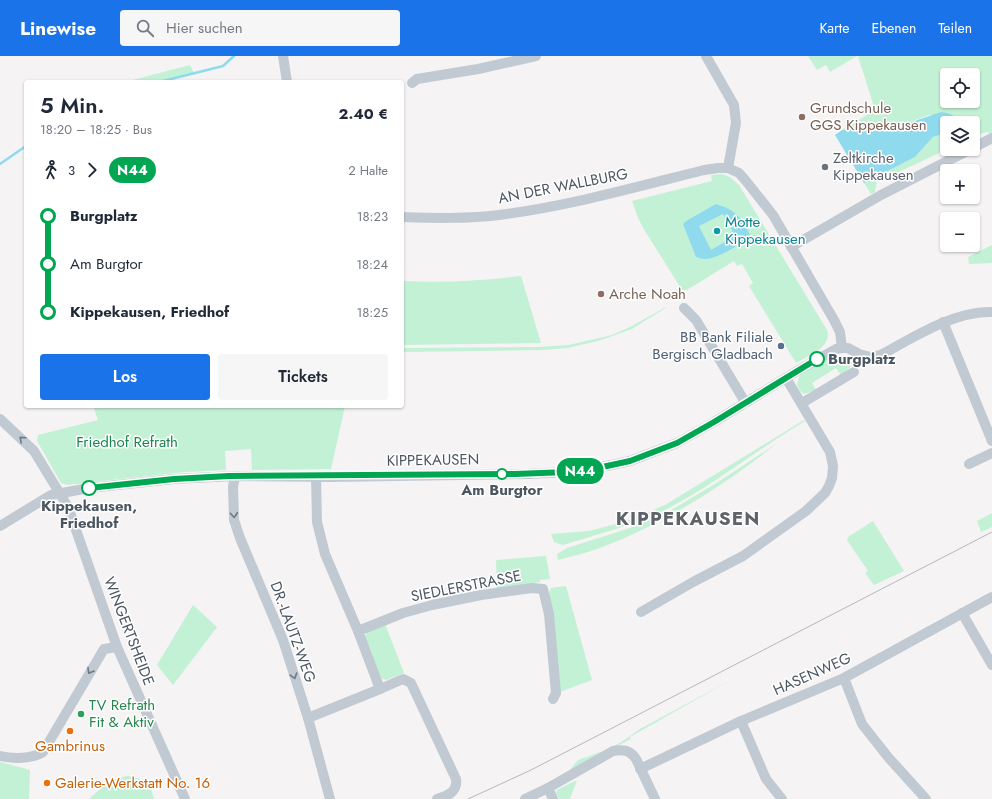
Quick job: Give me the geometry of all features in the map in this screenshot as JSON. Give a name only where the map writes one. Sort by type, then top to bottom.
[{"type":"street","points":[[283,56],[287,80]]},
{"type":"street","points":[[412,83],[417,79],[478,69],[536,56]]},
{"type":"street","points":[[706,56],[732,101],[736,112],[735,134],[728,168],[739,173],[773,215],[834,320],[840,332],[842,348]]},
{"type":"street","points":[[980,144],[992,138]]},
{"type":"street","points":[[791,247],[881,195],[957,156]]},
{"type":"street","name":"AN DER WALLBURG","points":[[404,217],[470,217],[527,211],[604,196],[704,170],[728,168]]},
{"type":"street","points":[[684,308],[696,320],[745,402]]},
{"type":"street","points":[[641,612],[743,556],[801,514],[825,493],[832,478],[833,466],[830,452],[786,378],[827,353],[842,348],[871,357],[881,355],[943,322],[975,313],[992,312]]},
{"type":"street","points":[[943,322],[992,441]]},
{"type":"street","points":[[802,403],[854,372]]},
{"type":"street","name":"KIPPEKAUSEN","points":[[0,526],[42,499],[51,495],[89,488],[174,479],[235,476],[539,474],[593,469],[630,461],[677,443],[786,378]]},
{"type":"street","name":"WINGERTSHEIDE","points":[[0,419],[28,444],[41,462],[68,507],[117,647],[185,799]]},
{"type":"street","points":[[969,464],[992,454]]},
{"type":"street","name":"DR.-LAUTZ-WEG","points":[[235,476],[233,487],[234,520],[240,538],[283,640],[308,718],[330,799]]},
{"type":"street","points":[[316,476],[317,522],[326,554],[380,689]]},
{"type":"street","name":"SIEDLERSTRASSE","points":[[358,631],[432,605],[508,591],[532,588],[543,589],[549,614],[556,692],[553,699]]},
{"type":"street","name":"HASENWEG","points":[[640,769],[740,721],[844,678],[962,614],[992,596]]},
{"type":"street","points":[[962,614],[992,665]]},
{"type":"street","points":[[0,756],[7,758],[26,757],[43,752],[104,649],[117,647]]},
{"type":"street","points":[[308,718],[380,689],[403,678],[411,683],[456,779],[457,785],[454,790],[444,797],[437,799]]},
{"type":"street","points":[[844,678],[862,724],[888,757],[926,799]]},
{"type":"street","points":[[740,721],[766,779],[782,799]]},
{"type":"street","points":[[525,799],[548,788],[612,750],[620,749],[627,750],[632,753],[656,799]]},
{"type":"street","points":[[548,788],[553,799]]},
{"type":"green space","points":[[808,56],[857,56],[830,72],[826,65],[817,70]]},
{"type":"green space","points":[[858,56],[992,56],[992,134],[986,132],[980,134],[980,116],[929,115],[885,131],[842,130],[875,110]]},
{"type":"green space","points":[[190,65],[194,73],[162,80],[133,80]]},
{"type":"green space","points":[[940,135],[940,153],[877,182],[875,192],[871,194],[864,183],[915,157],[933,137]]},
{"type":"green space","points":[[722,174],[730,177],[739,185],[827,330],[828,336],[823,346],[813,354],[796,363],[749,286],[753,283],[742,264],[737,266],[734,261],[687,290],[682,290],[638,218],[632,201],[712,181],[711,175]]},
{"type":"green space","points":[[992,245],[992,263],[969,264],[968,257]]},
{"type":"green space","points":[[521,276],[541,343],[404,345],[404,281],[432,282]]},
{"type":"green space","points":[[667,307],[632,329],[598,341],[567,348],[543,350],[404,352],[404,348],[537,347],[569,345],[612,335]]},
{"type":"green space","points":[[839,356],[852,360],[849,369],[841,375],[836,368],[812,383],[816,390],[804,394],[799,390],[797,384],[800,374],[828,358]]},
{"type":"green space","name":"Friedhof Refrath","points":[[94,408],[345,408],[331,469],[252,470],[251,449],[225,451],[226,470],[184,472],[67,485],[61,483],[37,441],[38,435],[98,420]]},
{"type":"green space","points":[[804,420],[805,421],[716,480],[661,512],[625,526],[563,545],[554,542],[551,534],[589,531],[627,521],[665,505]]},
{"type":"green space","points":[[776,444],[735,475],[670,516],[647,528],[600,548],[558,560],[557,554],[567,548],[627,529],[663,515],[715,484]]},
{"type":"green space","points":[[992,513],[992,527],[981,532],[977,521]]},
{"type":"green space","points":[[873,521],[904,571],[874,585],[865,573],[868,571],[847,540],[848,537]]},
{"type":"green space","points":[[546,556],[550,579],[497,589],[496,560]]},
{"type":"green space","points":[[566,586],[592,680],[552,695],[548,596],[551,588]]},
{"type":"green space","points":[[193,605],[217,627],[173,685],[157,665]]},
{"type":"green space","points":[[385,624],[404,673],[386,680],[381,678],[365,636],[368,631]]},
{"type":"green space","points":[[729,681],[630,737],[631,739],[570,770],[577,761],[609,749],[640,729]]},
{"type":"green space","points":[[0,762],[30,770],[29,799],[0,799]]},
{"type":"green space","points":[[127,776],[137,778],[145,782],[151,789],[154,799],[89,799],[111,782]]},
{"type":"green space","points":[[577,780],[570,799],[559,799],[556,793],[557,790]]},
{"type":"water","points":[[941,112],[953,116],[940,116],[940,135],[933,137],[915,157],[864,183],[835,135],[842,130],[885,131]]},
{"type":"water","points":[[716,204],[737,215],[744,223],[750,235],[747,239],[736,246],[711,258],[706,259],[696,257],[683,224]],"holes":[[[723,214],[735,236],[711,250],[699,226]]]},
{"type":"waterway","points":[[167,80],[223,66],[234,56]]},
{"type":"waterway","points":[[0,164],[24,147]]},
{"type":"tram line","points":[[468,799],[531,770],[992,532]]},
{"type":"bus line","name":"N44","points":[[89,488],[174,479],[229,476],[332,477],[545,474],[593,469],[630,461],[677,443],[817,359]]},
{"type":"place","name":"Grundschule GGS Kippekausen","points":[[802,117]]},
{"type":"place","name":"Zeltkirche Kippekausen","points":[[825,167]]},
{"type":"place","name":"Motte Kippekausen","points":[[717,231]]},
{"type":"place","name":"Arche Noah","points":[[601,294]]},
{"type":"place","name":"BB Bank Filiale Bergisch Gladbach","points":[[781,346]]},
{"type":"place","name":"Burgplatz","points":[[817,359]]},
{"type":"place","name":"Am Burgtor","points":[[502,474]]},
{"type":"place","name":"Kippekausen, Friedhof","points":[[89,488]]},
{"type":"place","name":"TV Refrath Fit & Aktiv","points":[[81,714]]},
{"type":"place","name":"Gambrinus","points":[[70,731]]},
{"type":"place","name":"Galerie-Werkstatt No. 16","points":[[47,783]]},
{"type":"district","name":"KIPPEKAUSEN","points":[[688,518]]}]
